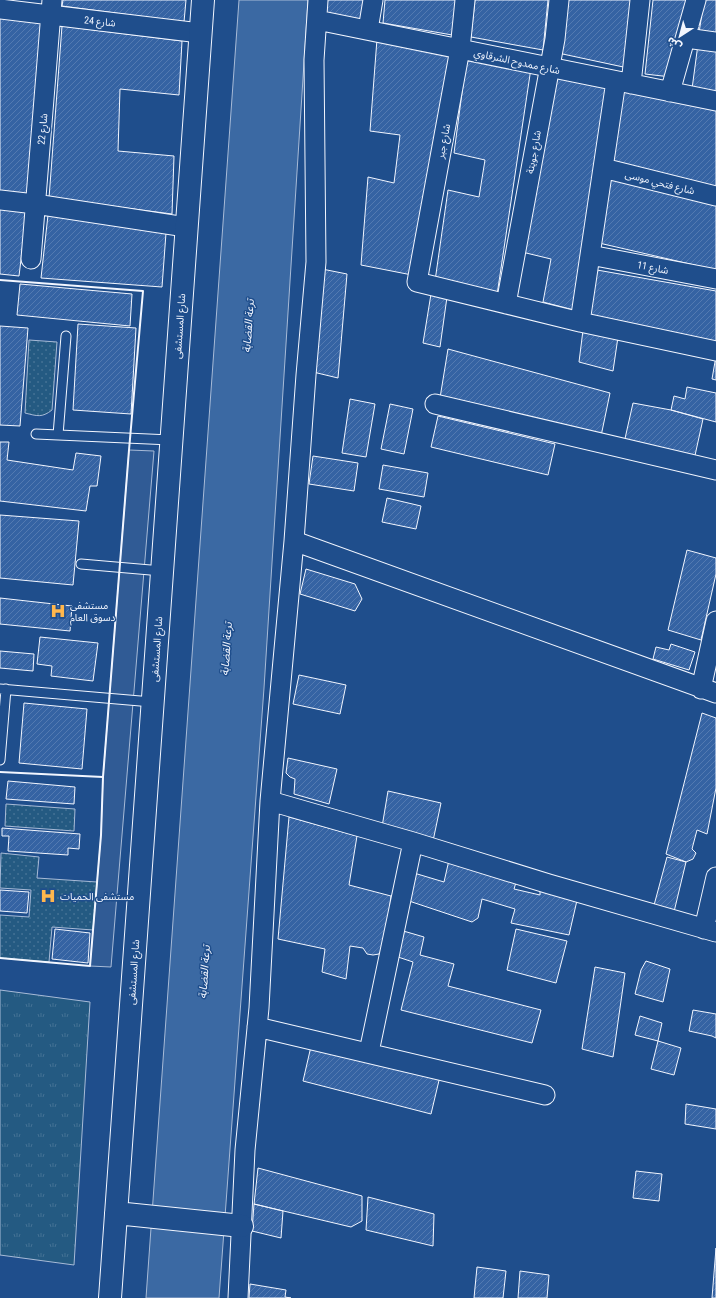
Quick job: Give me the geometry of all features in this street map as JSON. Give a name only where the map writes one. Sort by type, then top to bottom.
[{"type":"main road","name":"شارع المستشفى","points":[[110,1298],[203,0]]},
{"type":"main road","points":[[116,1213],[236,1225]]},
{"type":"street","points":[[238,1298],[236,1225],[257,1027],[270,801],[294,541],[316,262],[314,60],[318,0]]},
{"type":"street","points":[[368,30],[373,0]]},
{"type":"street","name":"شارع جبر","points":[[465,0],[460,49],[417,282],[506,304]]},
{"type":"street","name":"شارع جويتة","points":[[506,304],[555,39],[559,0]]},
{"type":"street","points":[[580,322],[603,168],[623,83],[640,0]]},
{"type":"street","points":[[670,92],[696,0]]},
{"type":"street","name":"شارع 24","points":[[0,9],[52,8],[200,32]]},
{"type":"street","name":"شارع 22","points":[[31,259],[52,8]]},
{"type":"street","name":"شارع ممدوح الشرقاوي","points":[[317,20],[716,101]]},
{"type":"street","points":[[686,38],[716,42]]},
{"type":"street","name":"شارع فتحي موسى","points":[[603,168],[716,196]]},
{"type":"street","points":[[0,200],[186,227]]},
{"type":"street","name":"شارع 11","points":[[590,254],[716,278]]},
{"type":"street","points":[[506,304],[580,322],[716,351]]},
{"type":"street","points":[[435,404],[716,470]]},
{"type":"street","points":[[294,541],[709,691],[716,621]]},
{"type":"street","points":[[270,801],[710,931],[716,877]]},
{"type":"street","points":[[369,1052],[413,842]]},
{"type":"street","points":[[257,1027],[369,1052],[545,1095]]},
{"type":"lane","points":[[58,435],[66,336]]},
{"type":"lane","points":[[36,434],[171,440]]},
{"type":"lane","points":[[81,564],[162,571]]},
{"type":"lane","points":[[0,760],[3,689],[152,702]]},
{"type":"green space","points":[[29,340],[57,342],[52,410],[42,415],[25,413]]},
{"type":"green space","points":[[6,804],[75,809],[74,831],[5,826]]},
{"type":"green space","points":[[1,853],[39,857],[37,878],[97,882],[93,930],[52,927],[49,962],[0,958],[0,915],[29,917],[31,890],[0,888]]},
{"type":"green space","points":[[0,990],[90,1002],[74,1265],[0,1255]]},
{"type":"shaded area","points":[[129,450],[154,451],[111,967],[90,966],[101,835],[103,777]]},
{"type":"water","name":"ترعة القضابة","points":[[239,0],[308,0],[264,688],[219,1298],[146,1298]]},
{"type":"building","points":[[63,0],[186,0],[184,22],[62,6]]},
{"type":"building","points":[[327,0],[368,0],[366,23],[325,20]]},
{"type":"building","points":[[385,0],[461,0],[458,36],[383,23]]},
{"type":"building","points":[[475,0],[548,0],[543,50],[471,37]]},
{"type":"building","points":[[563,0],[635,0],[628,68],[558,53]]},
{"type":"building","points":[[653,0],[691,0],[671,77],[645,74]]},
{"type":"building","points":[[704,0],[716,0],[716,35],[699,33]]},
{"type":"building","points":[[0,17],[44,23],[28,196],[0,193]]},
{"type":"building","points":[[62,26],[182,41],[179,95],[120,89],[118,151],[174,156],[172,214],[49,198]]},
{"type":"building","points":[[377,39],[453,54],[412,275],[361,265],[368,177],[394,183],[400,135],[370,131]]},
{"type":"building","points":[[698,44],[716,46],[716,93],[692,89]]},
{"type":"building","points":[[467,55],[531,68],[497,295],[435,281],[448,190],[479,197],[485,160],[454,153]]},
{"type":"building","points":[[549,75],[607,87],[574,310],[543,302],[551,259],[522,252]]},
{"type":"building","points":[[621,85],[716,106],[716,188],[610,162]]},
{"type":"building","points":[[608,175],[716,201],[716,270],[599,243]]},
{"type":"building","points":[[0,206],[27,210],[19,276],[0,274]]},
{"type":"building","points":[[48,215],[166,233],[162,287],[41,278]]},
{"type":"building","points":[[317,268],[347,274],[338,378],[309,371]]},
{"type":"building","points":[[597,270],[716,291],[716,346],[589,316]]},
{"type":"building","points":[[20,284],[132,294],[130,326],[17,315]]},
{"type":"building","points":[[431,294],[447,297],[440,347],[423,343]]},
{"type":"building","points":[[78,324],[136,328],[131,414],[73,410]]},
{"type":"building","points":[[0,326],[28,328],[20,426],[0,425]]},
{"type":"building","points":[[583,330],[618,337],[613,371],[579,362]]},
{"type":"building","points":[[448,349],[610,393],[600,441],[439,404]]},
{"type":"building","points":[[716,356],[716,380],[712,379]]},
{"type":"building","points":[[687,387],[716,393],[716,422],[671,410],[674,396],[685,399]]},
{"type":"building","points":[[350,399],[375,404],[366,457],[342,453]]},
{"type":"building","points":[[633,403],[671,410],[703,419],[694,460],[624,443]]},
{"type":"building","points":[[390,404],[413,409],[404,454],[381,449]]},
{"type":"building","points":[[438,416],[555,444],[548,475],[431,447]]},
{"type":"building","points":[[0,442],[9,442],[7,460],[73,470],[76,453],[101,456],[97,486],[90,486],[86,511],[0,501]]},
{"type":"building","points":[[313,456],[358,463],[354,491],[309,484]]},
{"type":"building","points":[[383,465],[428,473],[424,497],[379,489]]},
{"type":"building","points":[[387,498],[421,506],[416,529],[382,522]]},
{"type":"building","points":[[0,515],[79,521],[73,585],[0,578]]},
{"type":"building","points":[[687,550],[716,558],[716,574],[701,640],[668,630]]},
{"type":"building","points":[[306,569],[355,584],[362,599],[355,611],[300,594]]},
{"type":"building","points":[[0,598],[72,606],[70,631],[0,624]]},
{"type":"building","points":[[40,637],[98,643],[93,681],[51,676],[52,666],[37,664]]},
{"type":"building","points":[[671,644],[695,652],[689,670],[653,659],[656,647],[669,650]]},
{"type":"building","points":[[0,651],[34,654],[33,671],[0,668]]},
{"type":"building","points":[[299,675],[346,685],[340,714],[293,704]]},
{"type":"building","points":[[24,703],[87,709],[82,769],[19,763]]},
{"type":"building","points":[[702,713],[716,718],[716,788],[707,834],[697,830],[692,849],[696,853],[693,859],[686,862],[666,854]]},
{"type":"building","points":[[288,758],[337,769],[329,804],[294,794],[295,779],[286,773]]},
{"type":"building","points":[[8,781],[75,787],[74,804],[6,799]]},
{"type":"building","points":[[388,791],[441,803],[433,841],[382,827]]},
{"type":"building","points":[[289,817],[357,836],[349,885],[391,896],[384,947],[379,954],[373,955],[367,954],[363,948],[350,946],[346,979],[322,972],[325,949],[278,939]]},
{"type":"building","points":[[2,828],[80,834],[79,849],[68,848],[68,855],[8,851],[9,836],[2,836]]},
{"type":"building","points":[[667,857],[686,862],[673,916],[653,909]]},
{"type":"building","points":[[449,860],[517,879],[514,889],[540,895],[540,886],[578,896],[569,935],[511,923],[515,909],[482,899],[478,918],[472,922],[409,901],[414,873],[444,882]]},
{"type":"building","points":[[0,890],[29,892],[27,913],[0,911]]},
{"type":"building","points":[[55,929],[90,933],[88,963],[52,959]]},
{"type":"building","points":[[516,929],[567,941],[556,983],[507,970]]},
{"type":"building","points":[[400,930],[424,937],[420,955],[454,964],[448,986],[541,1010],[532,1043],[401,1010],[413,962],[395,956]]},
{"type":"building","points":[[646,961],[670,969],[663,1002],[635,994],[641,970]]},
{"type":"building","points":[[595,967],[625,973],[613,1057],[582,1049]]},
{"type":"building","points":[[693,1010],[716,1014],[716,1038],[689,1031]]},
{"type":"building","points":[[640,1016],[662,1023],[658,1041],[635,1035]]},
{"type":"building","points":[[658,1041],[681,1048],[674,1075],[651,1069]]},
{"type":"building","points":[[312,1042],[441,1072],[431,1114],[303,1081]]},
{"type":"building","points":[[686,1104],[716,1109],[716,1129],[685,1124]]},
{"type":"building","points":[[258,1168],[362,1196],[362,1221],[351,1227],[254,1204]]},
{"type":"building","points":[[636,1171],[662,1174],[659,1201],[633,1198]]},
{"type":"building","points":[[368,1197],[434,1214],[433,1246],[366,1230]]},
{"type":"building","points":[[254,1204],[283,1211],[281,1238],[252,1231]]},
{"type":"building","points":[[716,1248],[716,1298],[712,1298]]},
{"type":"building","points":[[477,1267],[506,1271],[503,1298],[474,1298]]},
{"type":"building","points":[[520,1271],[549,1275],[547,1298],[518,1298]]},
{"type":"building","points":[[250,1284],[286,1290],[285,1297],[291,1298],[249,1298]]},
{"type":"wall","points":[[0,280],[143,291],[103,777],[0,772]]},
{"type":"wall","points":[[0,958],[90,966],[101,835],[103,777]]},
{"type":"place","name":"مستشفى دسوق العام","points":[[58,611]]},
{"type":"place","name":"مستشفى الحميات","points":[[48,896]]}]
